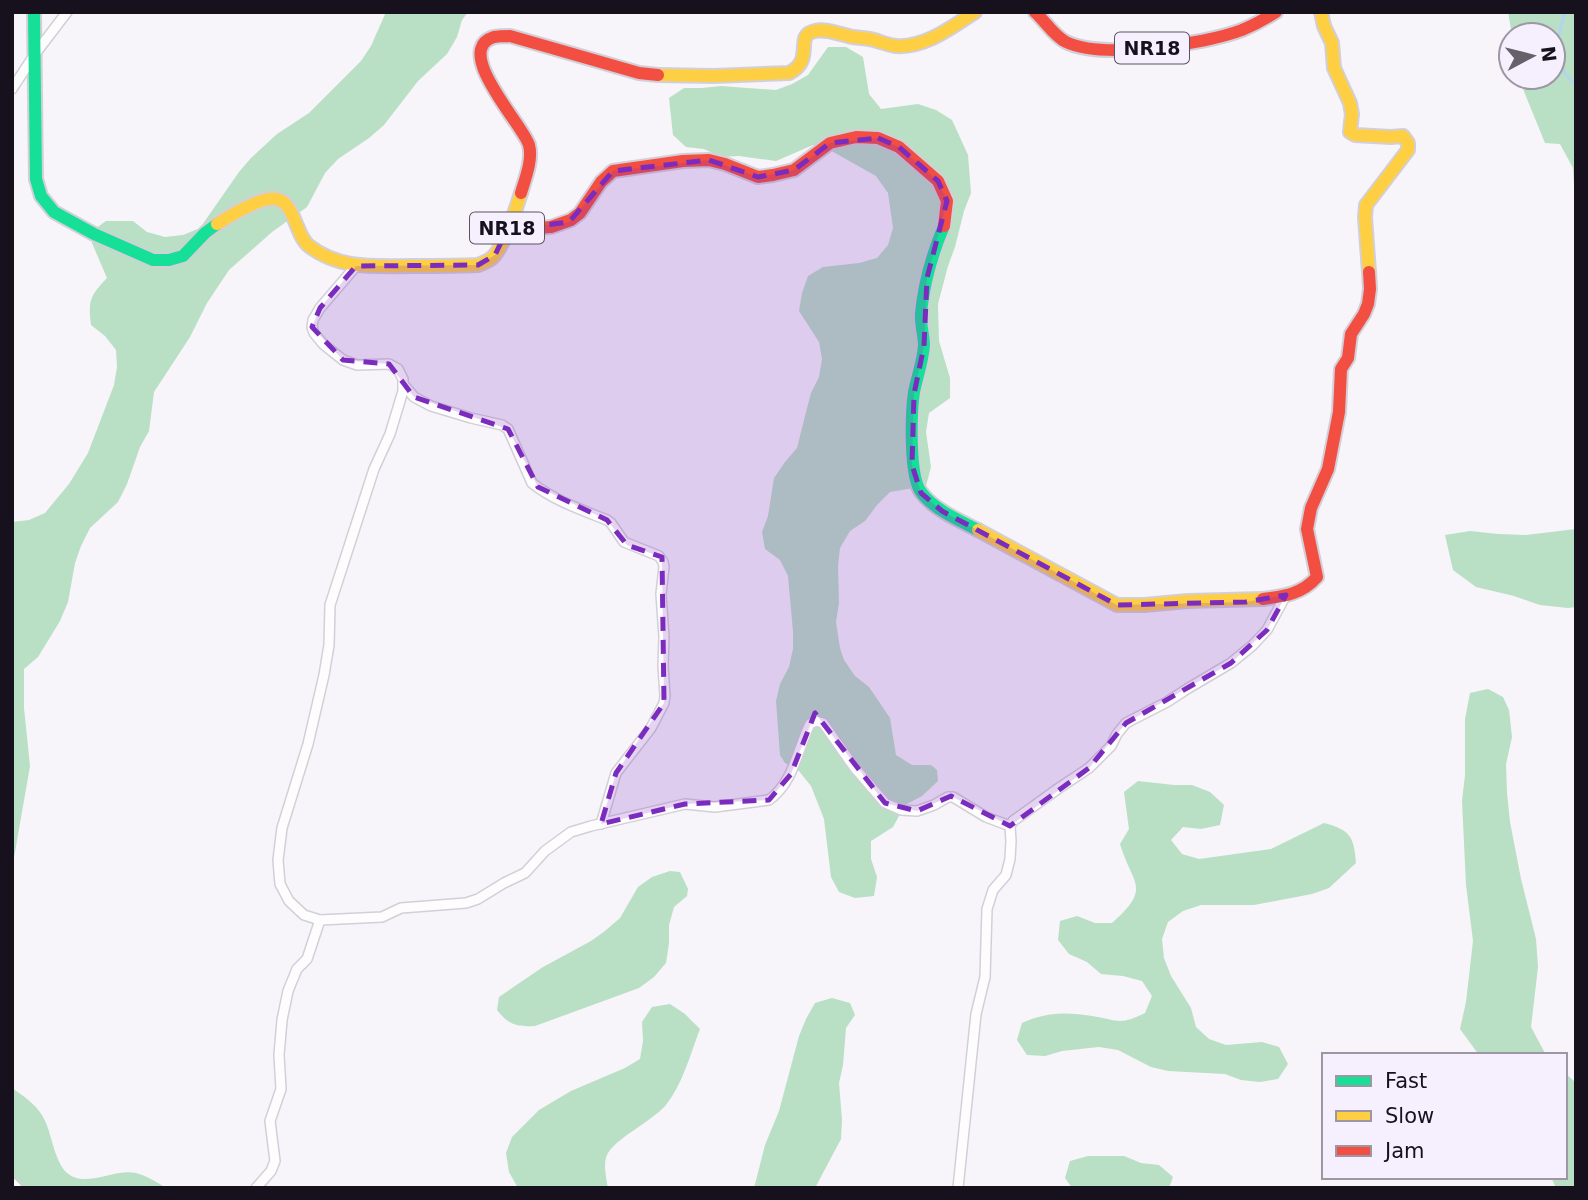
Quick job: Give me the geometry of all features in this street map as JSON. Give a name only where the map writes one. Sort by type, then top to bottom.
[{"type":"street","name":"NR18","points":[[34,12],[36,179],[38,191],[53,212],[124,248],[152,260],[163,261],[186,255],[206,232],[249,206],[266,200],[280,200],[292,212],[303,241],[324,254],[356,266],[478,265],[495,255],[507,230],[528,167],[530,150],[519,126],[500,103],[484,72],[480,51],[483,44],[494,37],[510,36],[639,73],[660,76],[680,78],[789,73],[799,68],[802,63],[805,37],[809,33],[816,31],[864,38],[893,46],[912,45],[933,37],[975,12]]},
{"type":"street","points":[[12,89],[67,12]]},
{"type":"street","name":"NR18","points":[[1035,12],[1066,42],[1082,47],[1127,49],[1154,48],[1242,30],[1276,12]]},
{"type":"street","points":[[507,230],[542,229],[569,222],[585,208],[605,176],[613,171],[709,160],[758,177],[794,170],[830,143],[856,137],[878,138],[899,147],[938,181],[947,201],[944,222],[927,278],[921,316],[924,345],[914,394],[912,465],[921,493],[942,511],[1117,605],[1189,601],[1246,602],[1286,595],[1303,590],[1313,584],[1317,577],[1307,529],[1311,509],[1328,469],[1339,412],[1341,369],[1348,358],[1351,334],[1368,304],[1370,289],[1366,205],[1408,150],[1408,142],[1403,136],[1355,135],[1350,132],[1350,103],[1334,68],[1332,43],[1321,12]]},
{"type":"street","points":[[356,266],[320,308],[313,320],[314,333],[343,360],[357,365],[389,364],[398,369],[403,391],[390,434],[374,469],[330,605],[324,675],[308,744],[282,828],[278,860],[280,884],[289,901],[304,915],[320,920],[382,917],[401,908],[466,903],[525,873],[545,851],[571,832],[685,804],[715,807],[769,800],[791,774],[803,737],[810,724],[817,721],[822,723],[854,768],[885,803],[901,810],[917,811],[953,797],[986,817],[1010,826]]},
{"type":"street","points":[[403,384],[414,397],[431,406],[502,425],[508,429],[532,483],[607,520],[624,542],[659,556],[663,562],[661,594],[664,703],[651,728],[616,773],[601,824]]},
{"type":"street","points":[[958,1188],[976,1014],[985,977],[987,909],[993,890],[1006,875],[1010,859],[1010,826],[1013,821],[1089,768],[1111,746],[1126,723],[1167,702],[1242,654],[1266,630],[1286,595]]},
{"type":"street","points":[[256,1188],[271,1171],[275,1161],[270,1122],[281,1089],[279,1055],[288,991],[297,969],[307,959],[320,920]]},
{"type":"street","points":[[12,1183],[18,1188]]},
{"type":"highlighted area","points":[[878,138],[899,147],[938,181],[947,201],[927,278],[924,346],[914,394],[912,465],[921,493],[942,511],[1117,605],[1246,602],[1286,595],[1267,630],[1231,663],[1126,723],[1089,768],[1010,826],[951,796],[917,811],[885,803],[815,713],[791,774],[769,800],[685,804],[601,824],[616,773],[664,703],[662,557],[627,545],[607,520],[538,487],[508,429],[414,397],[389,364],[343,360],[312,327],[320,308],[356,266],[478,265],[495,255],[507,230],[569,222],[613,171],[709,160],[758,177],[794,170],[830,143]]},
{"type":"green space","points":[[386,12],[468,12],[447,54],[418,81],[384,125],[338,159],[325,173],[307,207],[272,232],[229,270],[154,392],[149,431],[140,447],[127,484],[118,502],[90,528],[75,563],[68,602],[60,621],[38,657],[24,669],[24,708],[30,766],[12,869],[12,522],[29,520],[45,513],[69,484],[88,453],[114,385],[116,350],[105,336],[91,325],[92,299],[107,278],[92,243],[95,229],[106,221],[133,221],[147,232],[165,237],[183,235],[200,228],[251,158],[277,134],[309,113],[361,61]]},
{"type":"green space","points":[[1508,12],[1576,12],[1576,223],[1573,168],[1560,144],[1545,143],[1524,91],[1567,91],[1567,21],[1510,21]]},
{"type":"green space","points":[[828,47],[846,47],[863,57],[869,94],[881,109],[918,104],[936,110],[952,120],[968,155],[971,193],[938,304],[939,341],[950,378],[950,398],[929,413],[926,432],[931,467],[926,486],[890,492],[865,521],[850,531],[840,548],[836,622],[844,660],[855,676],[869,687],[890,718],[896,755],[912,765],[931,765],[937,770],[938,781],[922,796],[905,805],[893,827],[871,841],[871,859],[877,877],[874,896],[855,898],[839,892],[831,877],[824,819],[811,786],[799,771],[785,763],[780,755],[776,701],[780,684],[789,667],[793,632],[788,576],[780,560],[765,549],[762,532],[768,516],[774,478],[797,448],[811,393],[819,377],[822,359],[819,342],[799,311],[808,276],[823,267],[877,258],[888,245],[893,228],[888,193],[876,176],[828,149],[813,145],[776,161],[739,156],[721,157],[704,149],[686,147],[673,135],[669,98],[684,88],[721,86],[776,90],[808,75]]},
{"type":"green space","points":[[1576,529],[1576,607],[1568,608],[1540,605],[1476,587],[1453,570],[1445,535],[1470,531],[1526,535]]},
{"type":"green space","points":[[1488,689],[1503,697],[1509,710],[1512,737],[1506,764],[1510,822],[1536,939],[1538,967],[1531,1027],[1545,1053],[1478,1053],[1460,1029],[1473,941],[1466,885],[1462,801],[1465,719],[1470,693]]},
{"type":"green space","points":[[1138,781],[1192,785],[1210,792],[1224,805],[1220,825],[1201,829],[1183,827],[1171,840],[1182,854],[1199,859],[1271,849],[1324,823],[1340,828],[1352,840],[1356,863],[1329,888],[1254,905],[1201,905],[1183,911],[1168,922],[1162,939],[1164,958],[1171,976],[1191,1008],[1196,1027],[1209,1039],[1226,1045],[1262,1042],[1279,1047],[1288,1064],[1278,1079],[1260,1082],[1241,1080],[1225,1074],[1168,1071],[1151,1067],[1118,1050],[1099,1047],[1062,1051],[1045,1056],[1027,1055],[1017,1040],[1022,1023],[1048,1015],[1074,1014],[1119,1021],[1145,1013],[1152,996],[1142,981],[1101,974],[1087,962],[1069,954],[1058,940],[1060,921],[1077,916],[1095,923],[1112,923],[1132,901],[1136,886],[1120,844],[1129,829],[1124,792]]},
{"type":"green space","points":[[670,871],[680,872],[688,889],[687,896],[674,907],[669,925],[666,963],[654,977],[639,988],[535,1026],[513,1024],[497,1010],[499,997],[543,967],[605,931],[620,918],[638,887],[652,877]]},
{"type":"green space","points":[[832,998],[850,1003],[855,1015],[846,1028],[839,1083],[841,1139],[815,1188],[754,1188],[765,1145],[779,1111],[799,1036],[815,1003]]},
{"type":"green space","points":[[670,1004],[700,1029],[682,1078],[666,1105],[617,1143],[607,1155],[605,1167],[608,1188],[518,1188],[509,1172],[506,1153],[512,1137],[539,1110],[571,1091],[640,1059],[642,1022],[652,1007]]},
{"type":"green space","points":[[1567,1075],[1576,1083],[1576,1188],[1556,1188],[1552,1179],[1567,1179]]},
{"type":"green space","points":[[12,1088],[40,1112],[60,1163],[67,1173],[83,1179],[92,1179],[118,1173],[136,1173],[166,1188],[12,1188]]},
{"type":"green space","points":[[1088,1156],[1124,1156],[1141,1163],[1159,1165],[1173,1177],[1169,1188],[1072,1188],[1065,1178],[1070,1161]]},
{"type":"waterway","points":[[1565,12],[1557,52],[1562,68],[1576,85]]},
{"type":"traffic: fast","points":[[34,12],[36,179],[41,196],[54,212],[94,234],[153,260],[169,260],[183,256],[217,224]]},
{"type":"traffic: fast","points":[[944,226],[929,269],[922,302],[924,345],[913,402],[914,473],[921,492],[932,504],[978,530]]},
{"type":"traffic: slow","points":[[658,75],[789,73],[801,62],[805,37],[815,31],[829,31],[893,46],[907,46],[928,40],[975,12]]},
{"type":"traffic: slow","points":[[1321,12],[1332,43],[1334,68],[1350,103],[1350,132],[1355,135],[1403,136],[1408,143],[1408,150],[1366,205],[1369,272]]},
{"type":"traffic: slow","points":[[217,224],[253,204],[276,199],[287,206],[304,241],[333,259],[372,266],[478,265],[490,260],[498,251],[521,193]]},
{"type":"traffic: slow","points":[[978,530],[1117,605],[1263,599]]},
{"type":"traffic: jam","points":[[1035,12],[1066,42],[1104,50],[1154,48],[1204,40],[1246,28],[1276,12]]},
{"type":"traffic: jam","points":[[521,193],[529,163],[529,145],[485,72],[481,57],[483,45],[494,37],[510,36],[639,73],[658,75]]},
{"type":"traffic: jam","points":[[507,230],[551,227],[571,220],[580,213],[601,182],[613,171],[709,160],[758,177],[773,175],[794,170],[830,143],[856,137],[878,138],[899,147],[938,181],[947,201],[944,226]]},
{"type":"traffic: jam","points":[[1263,599],[1299,591],[1317,577],[1307,529],[1311,508],[1328,469],[1339,412],[1341,369],[1348,358],[1351,334],[1368,304],[1369,272]]}]
